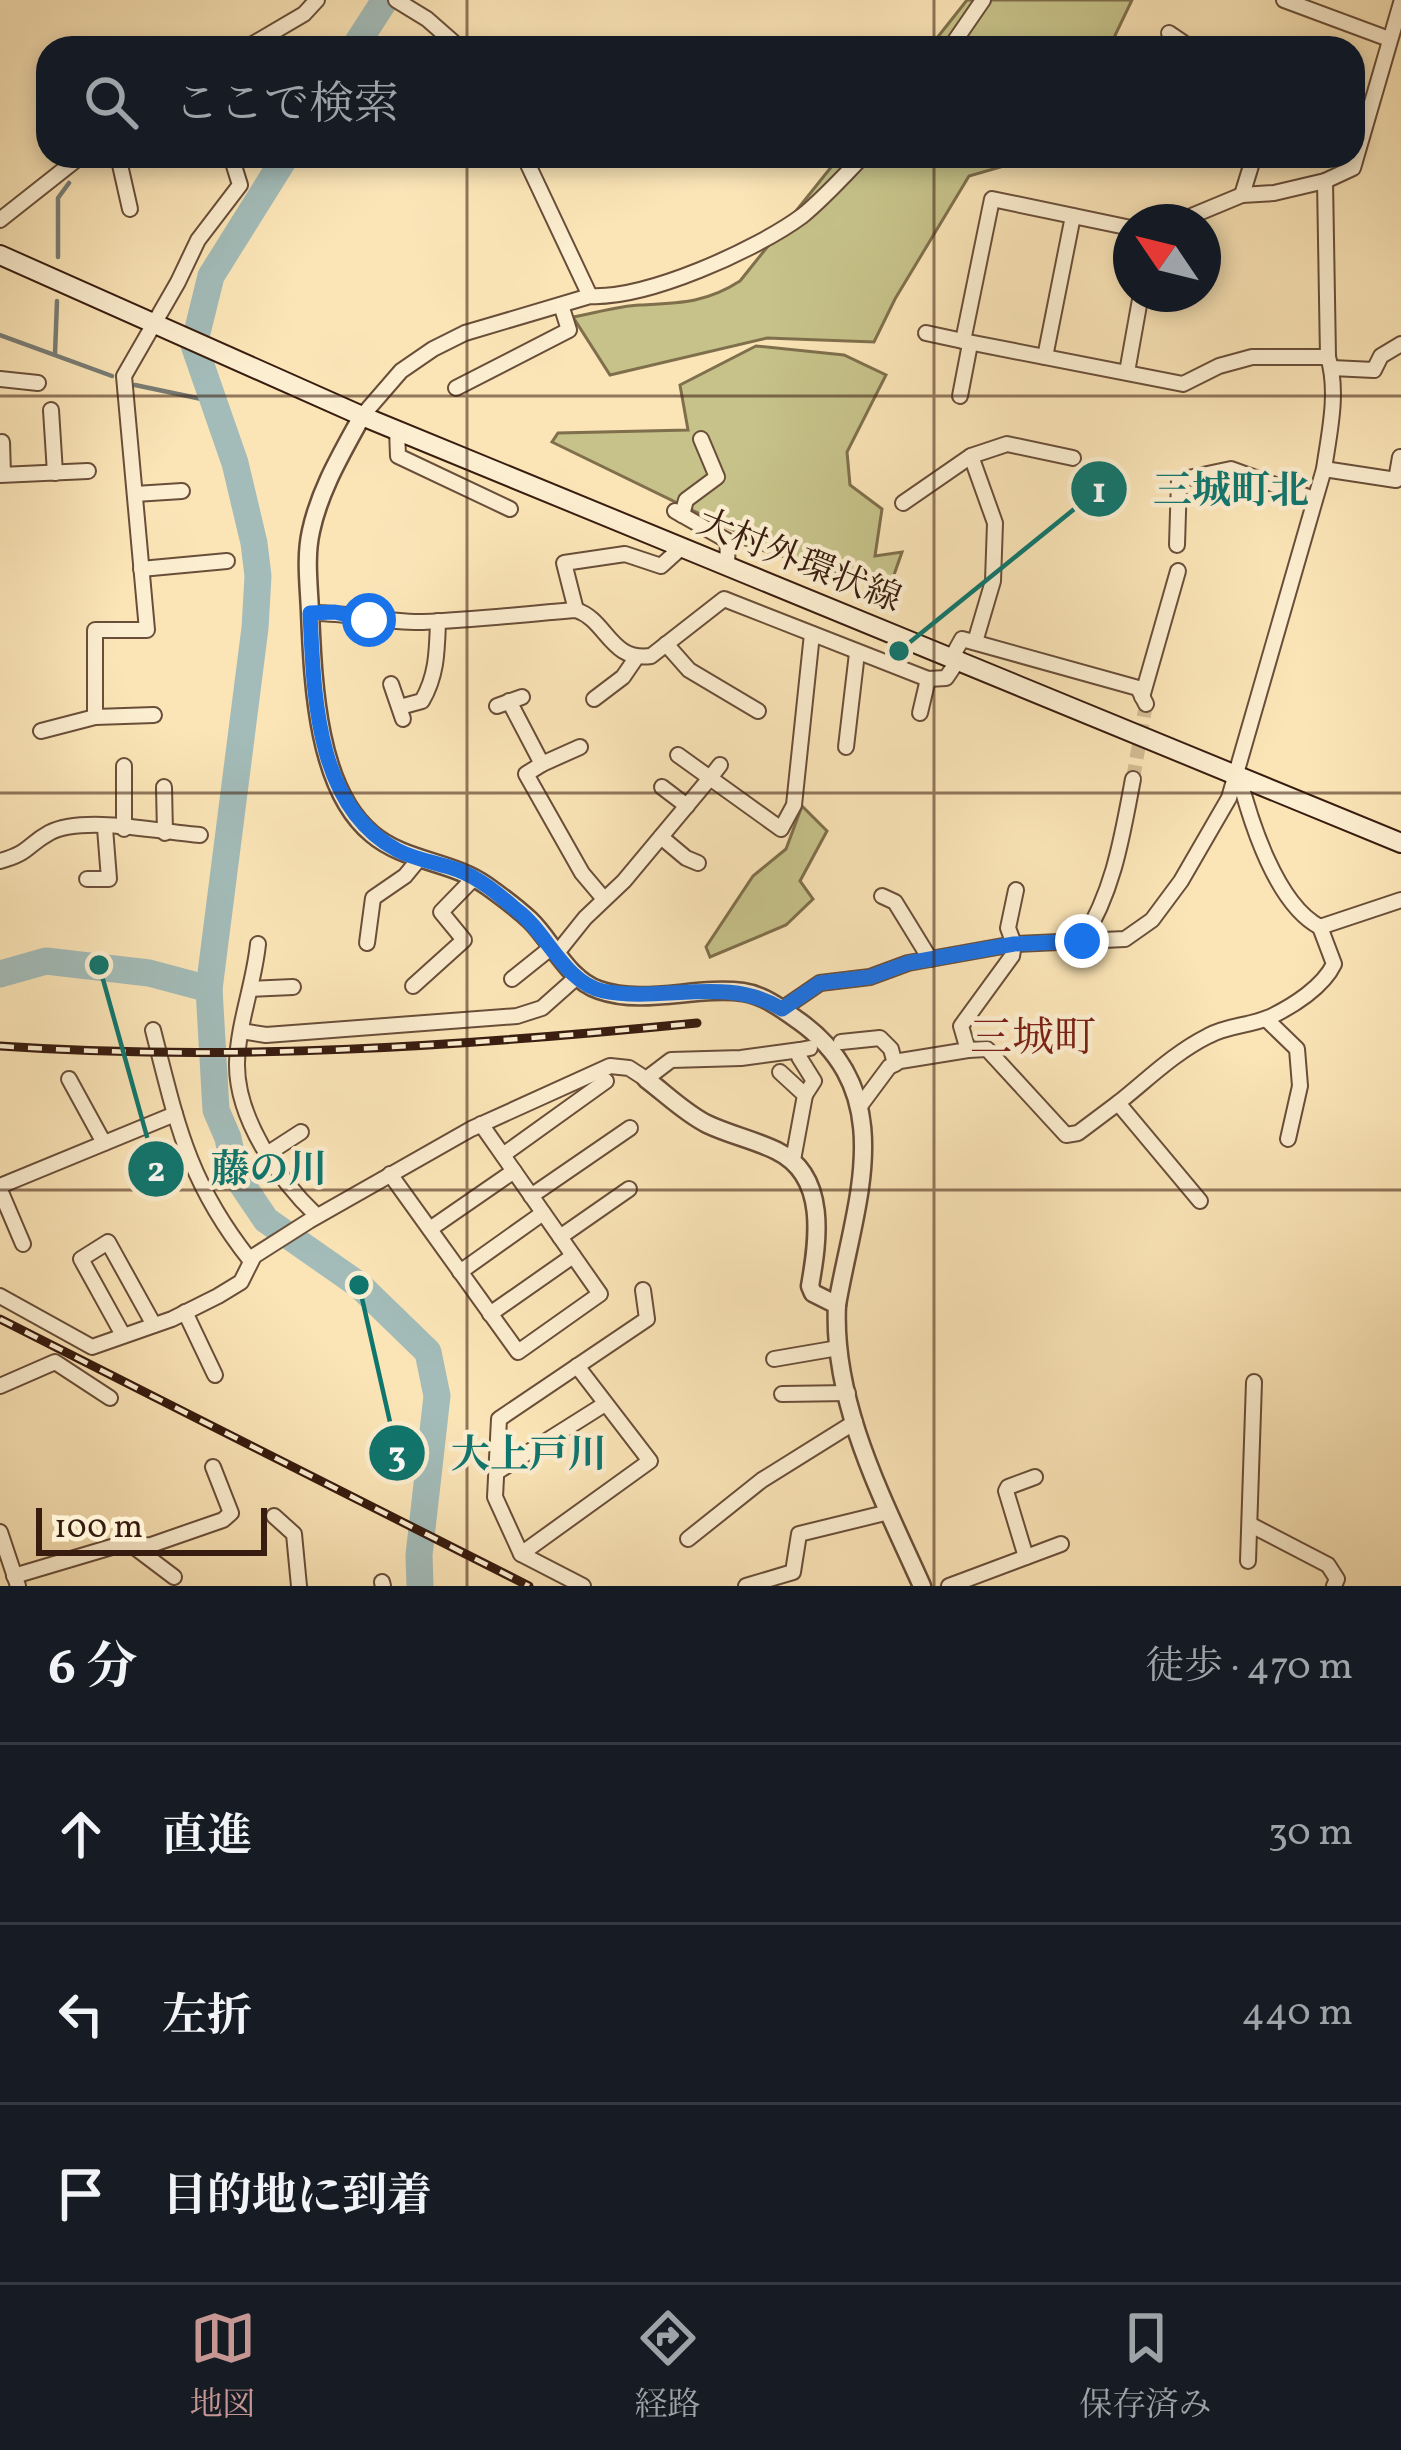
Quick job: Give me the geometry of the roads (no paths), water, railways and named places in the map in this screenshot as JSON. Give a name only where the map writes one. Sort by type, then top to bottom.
[{"type":"main road","points":[[0,255],[157,325]]},
{"type":"main road","name":"大村外環状線","points":[[157,325],[362,416],[1401,843]]},
{"type":"street","points":[[266,36],[304,14],[317,0]]},
{"type":"street","points":[[396,0],[446,36]]},
{"type":"street","points":[[958,36],[982,0]]},
{"type":"street","points":[[1284,0],[1389,39]]},
{"type":"street","points":[[1365,126],[1401,3]]},
{"type":"street","points":[[0,220],[67,168]]},
{"type":"street","points":[[121,168],[130,209]]},
{"type":"street","points":[[95,717],[95,630],[147,630],[124,376],[157,325],[198,239],[240,185],[235,168]]},
{"type":"street","points":[[530,168],[590,296]]},
{"type":"street","points":[[851,168],[798,219],[753,243],[662,283],[609,297],[590,296],[465,333],[401,371],[362,416],[319,498],[309,538],[310,613],[314,689],[339,787],[352,813],[372,835],[419,859],[474,878],[531,920],[578,976],[596,990],[639,996],[692,990],[746,992],[782,1009],[827,1046],[860,1106],[864,1162],[837,1305],[838,1348],[855,1422],[922,1586]]},
{"type":"street","points":[[1242,195],[1250,168]]},
{"type":"street","points":[[1220,204],[1242,195],[1325,181],[1353,168]]},
{"type":"street","points":[[782,1009],[820,983],[870,977],[930,959],[1014,944],[1125,939],[1152,920],[1181,881],[1229,798],[1238,773],[1324,469],[1330,422],[1325,181]]},
{"type":"street","points":[[960,396],[992,199],[1113,224]]},
{"type":"street","points":[[1045,357],[1073,216]]},
{"type":"street","points":[[456,388],[510,350],[569,331],[561,305]]},
{"type":"street","points":[[1127,372],[1138,312]]},
{"type":"street","points":[[926,333],[1183,384],[1219,366],[1252,357],[1373,370],[1381,356],[1401,344]]},
{"type":"street","points":[[0,379],[38,383]]},
{"type":"street","points":[[51,410],[55,472]]},
{"type":"street","points":[[397,430],[398,456],[510,509]]},
{"type":"street","points":[[701,439],[717,477],[686,500],[678,513],[728,541],[727,565]]},
{"type":"street","points":[[2,442],[2,474],[88,471]]},
{"type":"street","points":[[903,503],[971,456],[1007,444],[1073,458]]},
{"type":"street","points":[[971,456],[995,523],[993,580],[975,643]]},
{"type":"street","points":[[1324,469],[1396,480],[1400,458]]},
{"type":"street","points":[[1177,545],[1179,480],[1231,469],[1314,499]]},
{"type":"street","points":[[135,494],[182,491]]},
{"type":"street","points":[[576,610],[564,563],[625,554],[661,566],[682,547]]},
{"type":"street","points":[[141,569],[227,561]]},
{"type":"street","points":[[310,613],[335,612],[371,621],[438,621],[576,610],[586,614],[621,652],[636,658],[650,656],[724,599],[928,679],[946,679],[962,639],[1138,688],[1144,700],[1178,571]]},
{"type":"street","points":[[391,684],[402,712],[422,701],[437,664],[438,621]]},
{"type":"street","points":[[678,755],[715,771],[781,829],[794,806],[812,634]]},
{"type":"street","points":[[666,644],[689,670],[758,711]]},
{"type":"street","points":[[846,747],[857,652]]},
{"type":"street","points":[[593,699],[623,677],[636,658]]},
{"type":"street","points":[[920,713],[928,679]]},
{"type":"street","points":[[509,701],[542,764]]},
{"type":"street","points":[[41,731],[95,717],[154,715]]},
{"type":"street","points":[[580,747],[526,775],[582,873],[604,899]]},
{"type":"street","points":[[124,766],[124,829]]},
{"type":"street","points":[[512,980],[554,950],[604,899],[715,771]]},
{"type":"street","points":[[860,1106],[895,1064],[987,1049],[1066,1136],[1078,1133],[1179,1053],[1235,1023],[1266,1019],[1296,1002],[1330,973],[1333,953],[1320,927],[1302,917],[1252,827],[1238,773]]},
{"type":"street","points":[[1082,941],[1115,875],[1132,779]]},
{"type":"street","points":[[164,787],[166,833]]},
{"type":"street","points":[[662,787],[687,806]]},
{"type":"street","points":[[0,861],[22,856],[48,833],[89,823],[200,836]]},
{"type":"street","points":[[87,879],[109,879],[105,828]]},
{"type":"street","points":[[661,837],[698,863]]},
{"type":"street","points":[[368,944],[373,898],[419,859]]},
{"type":"street","points":[[413,986],[464,940],[440,913],[474,878]]},
{"type":"street","points":[[968,1051],[961,1026],[1012,956],[1014,944],[1007,928],[1016,890]]},
{"type":"street","points":[[883,896],[895,902],[930,959]]},
{"type":"street","points":[[1320,927],[1401,900]]},
{"type":"street","points":[[258,944],[238,1079],[267,1154],[286,1187],[313,1218]]},
{"type":"street","points":[[242,1031],[266,1035],[517,1016],[542,1008],[578,976]]},
{"type":"street","points":[[251,988],[293,987]]},
{"type":"street","points":[[1266,1019],[1297,1049],[1300,1086],[1288,1139]]},
{"type":"street","points":[[153,1030],[197,1181],[220,1222],[252,1258]]},
{"type":"street","points":[[841,1042],[880,1038],[891,1049],[895,1064]]},
{"type":"street","points":[[646,1078],[671,1060],[741,1058],[805,1049],[799,1057],[814,1081],[805,1095],[793,1160]]},
{"type":"street","points":[[503,1155],[606,1081],[618,1065],[646,1078],[702,1121],[793,1160],[808,1182],[817,1226],[818,1253],[810,1286],[813,1293],[837,1305]]},
{"type":"street","points":[[780,1072],[805,1095]]},
{"type":"street","points":[[69,1078],[104,1143]]},
{"type":"street","points":[[4,1293],[92,1347],[185,1312],[241,1282],[252,1258],[313,1218],[482,1124],[606,1081]]},
{"type":"street","points":[[1118,1103],[1200,1201]]},
{"type":"street","points":[[23,1244],[0,1188],[175,1114]]},
{"type":"street","points":[[390,1174],[518,1352],[600,1294],[482,1124]]},
{"type":"street","points":[[531,1196],[630,1128]]},
{"type":"street","points":[[267,1154],[301,1132]]},
{"type":"street","points":[[430,1229],[514,1171]]},
{"type":"street","points":[[560,1237],[629,1189]]},
{"type":"street","points":[[460,1272],[543,1213]]},
{"type":"street","points":[[123,1335],[80,1259],[108,1242],[154,1325]]},
{"type":"street","points":[[490,1314],[573,1256]]},
{"type":"street","points":[[583,1586],[521,1554],[495,1497],[499,1419],[647,1319],[643,1290]]},
{"type":"street","points":[[185,1312],[215,1375]]},
{"type":"street","points":[[774,1359],[838,1348]]},
{"type":"street","points":[[0,1386],[55,1362],[110,1397]]},
{"type":"street","points":[[521,1554],[650,1461],[577,1366]]},
{"type":"street","points":[[1248,1561],[1253,1382]]},
{"type":"street","points":[[782,1394],[848,1394]]},
{"type":"street","points":[[497,1472],[605,1404]]},
{"type":"street","points":[[688,1539],[762,1480],[855,1422]]},
{"type":"street","points":[[0,1532],[16,1581],[97,1550],[151,1545],[231,1513],[213,1467]]},
{"type":"street","points":[[1026,1557],[1006,1491],[1035,1477]]},
{"type":"street","points":[[746,1586],[793,1572],[799,1534],[889,1512]]},
{"type":"street","points":[[274,1516],[294,1534],[298,1586]]},
{"type":"street","points":[[1251,1525],[1328,1565],[1337,1579],[1334,1586]]},
{"type":"street","points":[[949,1586],[1061,1544]]},
{"type":"street","points":[[133,1546],[174,1577]]},
{"type":"waterway","points":[[362,36],[385,0]]},
{"type":"waterway","points":[[278,168],[211,276],[194,345],[235,463],[258,576],[209,989],[216,1110],[235,1174],[266,1220],[359,1285],[428,1352],[437,1396],[419,1555],[420,1586]]},
{"type":"waterway","points":[[58,257],[58,198],[69,183]]},
{"type":"waterway","points":[[55,354],[57,301]]},
{"type":"waterway","points":[[0,335],[112,376]]},
{"type":"waterway","points":[[135,385],[211,401]]},
{"type":"waterway","points":[[0,974],[46,961],[149,973],[209,989]]},
{"type":"tunnel","points":[[1133,779],[1146,704]]},
{"type":"railway","points":[[0,1046],[262,1052],[523,1039],[697,1023]]},
{"type":"railway","points":[[0,1319],[529,1586]]},
{"type":"place","name":"三城町北","points":[[899,651]]},
{"type":"place","name":"藤の川","points":[[99,965]]},
{"type":"place","name":"大上戸川","points":[[359,1285]]},
{"type":"district","name":"三城町","points":[[1033,1036]]}]
